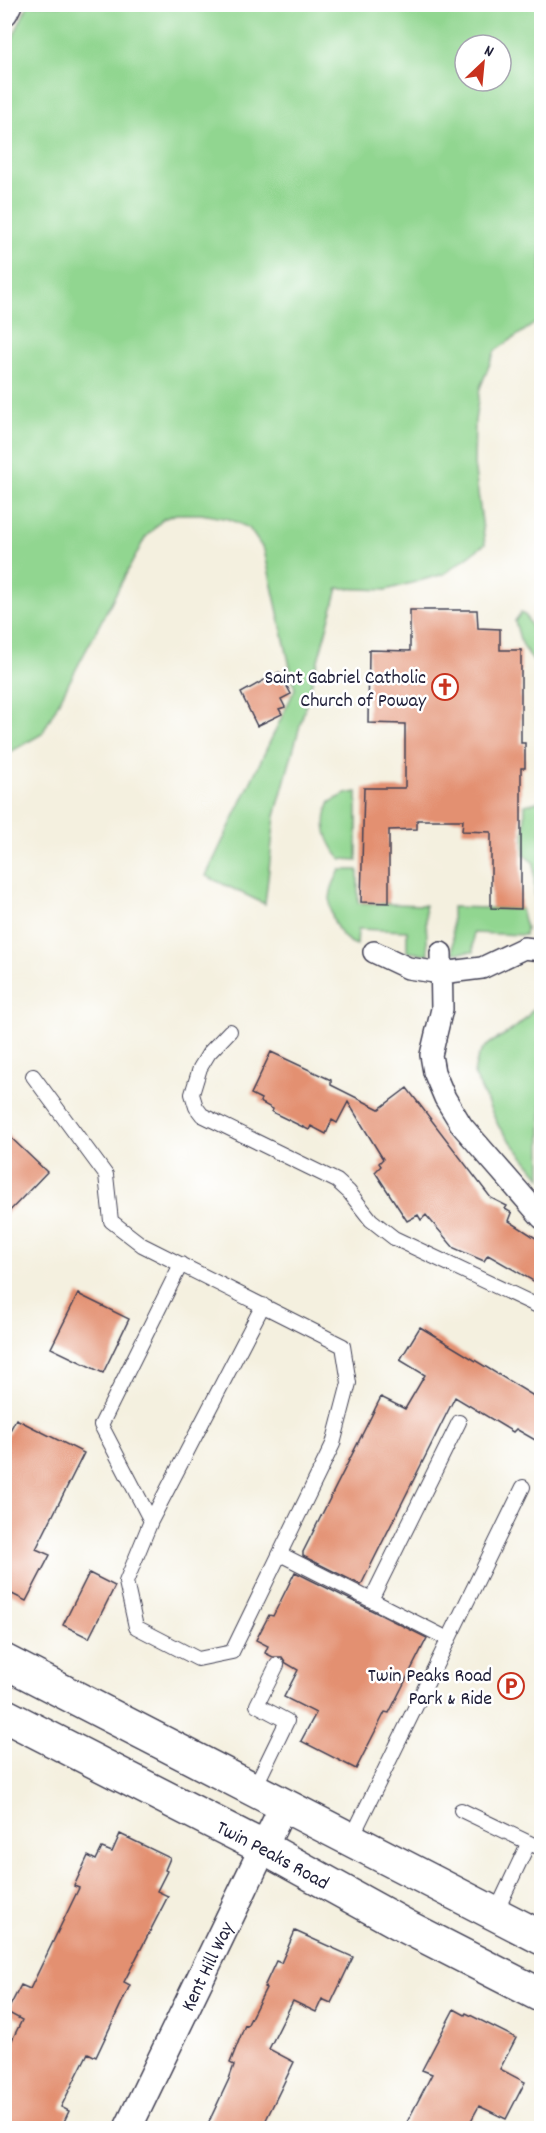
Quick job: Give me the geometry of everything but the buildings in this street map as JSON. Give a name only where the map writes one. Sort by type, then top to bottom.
[{"type":"main road","points":[[4,1661],[542,1938]]},
{"type":"main road","name":"Twin Peaks Road","points":[[4,1715],[264,1848],[413,1930],[542,1996]]},
{"type":"street","points":[[4,12],[8,4]]},
{"type":"street","points":[[374,952],[408,968],[441,963],[482,968],[524,948],[542,950]]},
{"type":"street","points":[[441,963],[442,1009],[431,1055],[434,1072],[445,1098],[462,1126],[542,1218]]},
{"type":"street","name":"Kent Hill Way","points":[[128,2128],[284,1805]]},
{"type":"lane","points":[[230,1031],[209,1053],[200,1068],[192,1094],[196,1107],[202,1115],[337,1181],[349,1192],[371,1220],[394,1238],[542,1308]]},
{"type":"lane","points":[[33,1076],[106,1175],[111,1221],[142,1245],[181,1264],[262,1305],[343,1346],[349,1383],[333,1444],[232,1652],[198,1659],[136,1627],[126,1582],[151,1521],[262,1305]]},
{"type":"lane","points":[[151,1521],[101,1425],[181,1264]]},
{"type":"lane","points":[[371,1600],[459,1422]]},
{"type":"lane","points":[[351,1839],[523,1487]]},
{"type":"lane","points":[[279,1554],[448,1639]]},
{"type":"lane","points":[[254,1789],[287,1721],[257,1705],[277,1665]]},
{"type":"lane","points":[[461,1810],[535,1846],[495,1914]]},
{"type":"green space","points":[[28,5],[541,5],[541,319],[495,351],[480,388],[475,421],[474,464],[485,544],[444,574],[386,590],[338,588],[275,816],[265,904],[206,876],[295,689],[264,550],[249,528],[229,519],[201,514],[176,514],[163,519],[145,538],[42,734],[5,755],[4,56]]},
{"type":"green space","points":[[521,613],[526,616],[541,646],[541,672],[520,639],[515,621]]},
{"type":"green space","points":[[357,792],[357,860],[341,859],[328,839],[325,818],[330,802],[346,794]]},
{"type":"green space","points":[[541,799],[541,904],[535,909],[534,863],[524,855],[525,805]]},
{"type":"green space","points":[[340,870],[358,870],[358,903],[425,905],[428,954],[407,952],[407,931],[358,929],[357,945],[344,937],[332,916],[330,899],[333,883]]},
{"type":"green space","points":[[452,907],[521,909],[526,928],[525,935],[473,933],[473,952],[453,953]]},
{"type":"green space","points":[[541,998],[541,1178],[499,1127],[474,1074],[478,1057],[485,1047],[518,1025]]},
{"type":"place","name":"Saint Gabriel Catholic Church of Poway","points":[[445,687]]},
{"type":"place","name":"Twin Peaks Road Park & Ride","points":[[511,1686]]}]
